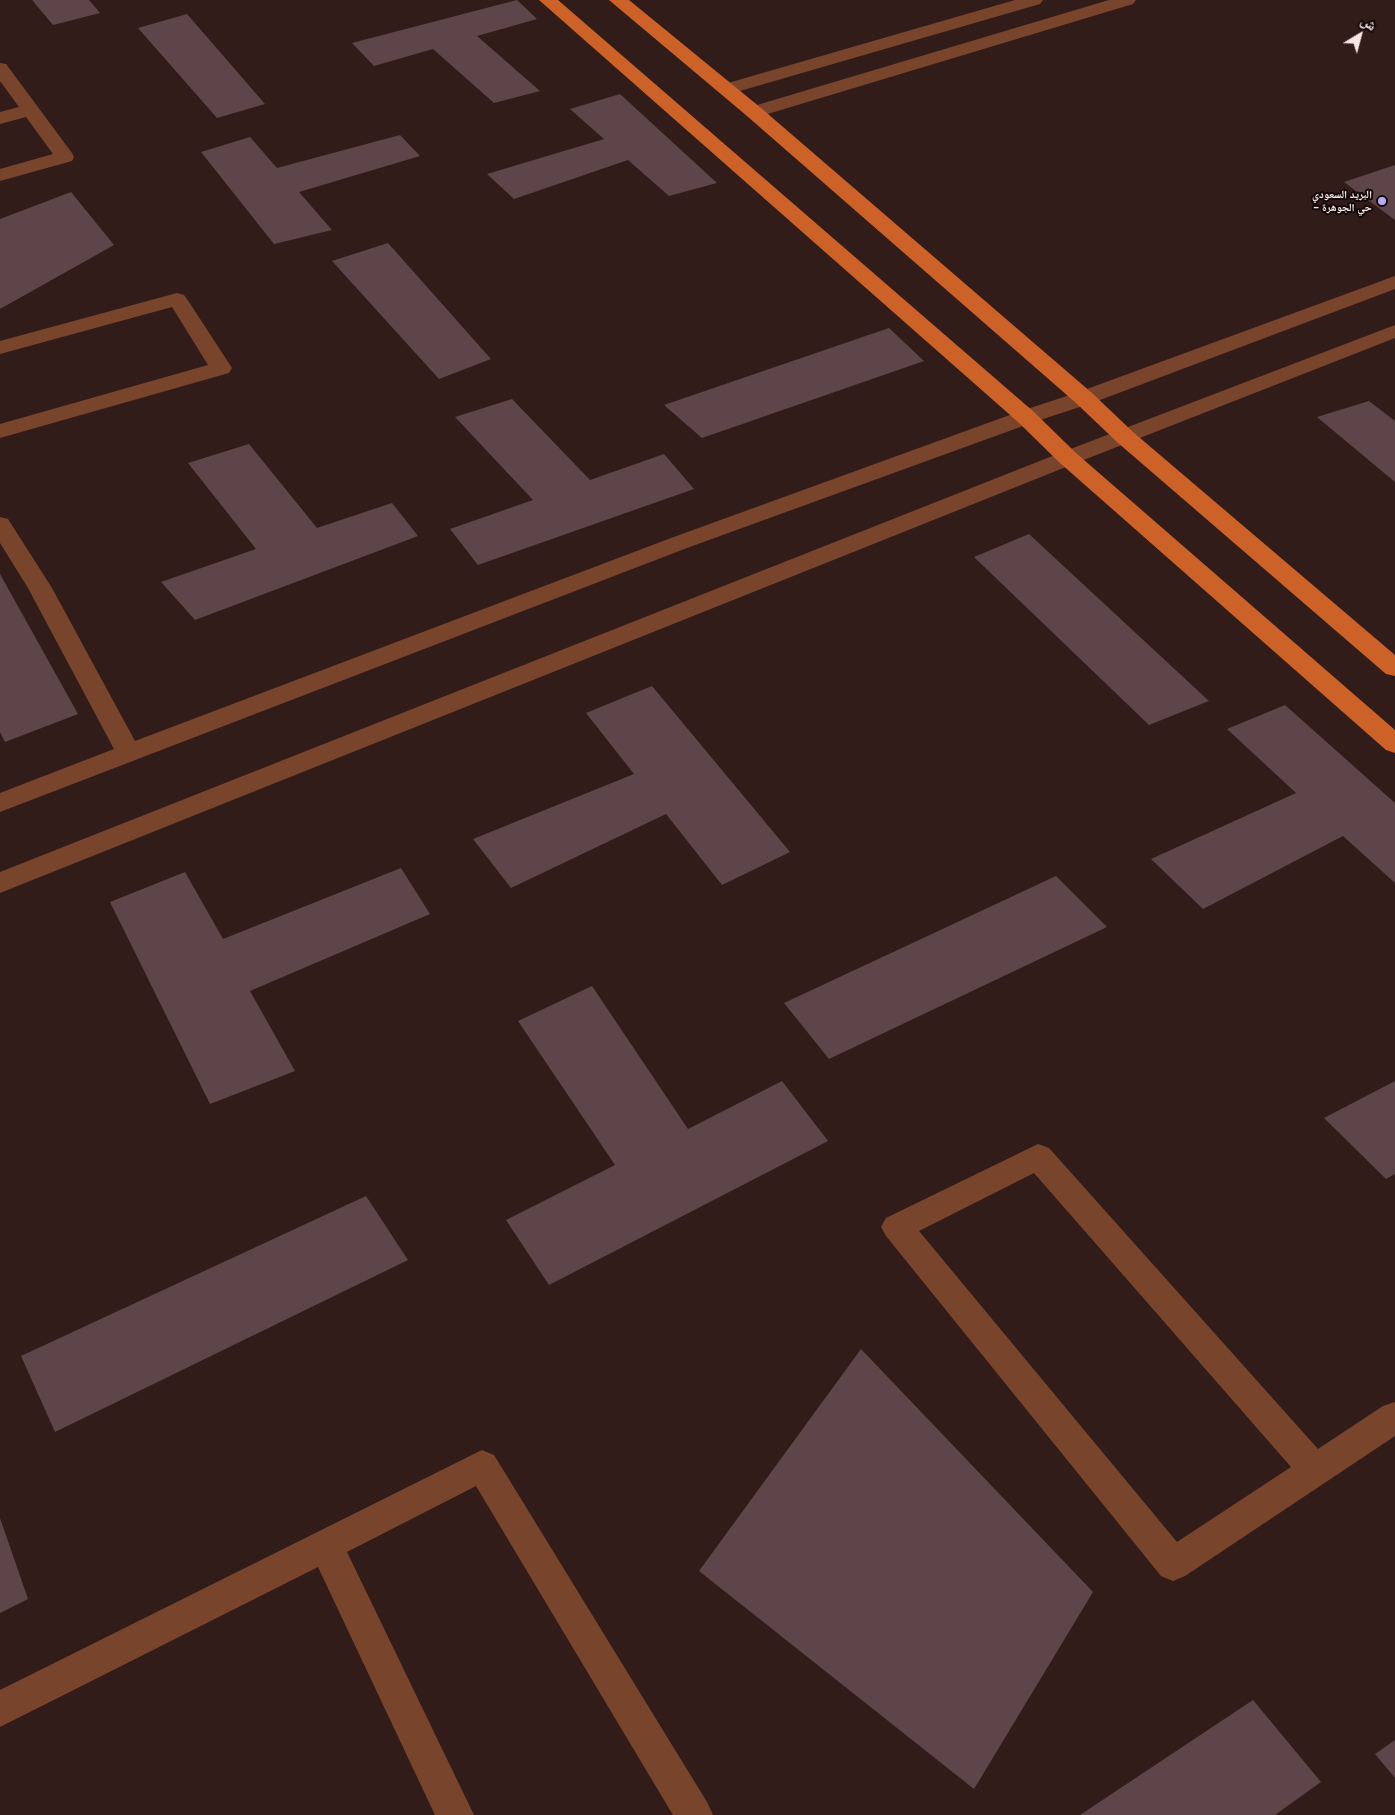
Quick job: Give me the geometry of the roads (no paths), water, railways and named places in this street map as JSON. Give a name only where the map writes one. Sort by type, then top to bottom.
[{"type":"main road","points":[[548,0],[1026,416],[1068,458],[1395,744]]},
{"type":"main road","points":[[618,0],[754,112],[1084,398],[1126,437],[1395,668]]},
{"type":"street","points":[[727,89],[1034,0]]},
{"type":"street","points":[[754,112],[1127,0]]},
{"type":"street","points":[[0,68],[65,157],[0,175]]},
{"type":"street","points":[[0,118],[31,110]]},
{"type":"street","points":[[0,803],[679,543],[1026,416],[1084,398],[1395,282]]},
{"type":"street","points":[[0,348],[177,299],[221,368],[0,431]]},
{"type":"street","points":[[0,883],[1068,458],[1395,331]]},
{"type":"street","points":[[0,524],[40,588],[129,753]]},
{"type":"street","points":[[1315,1470],[1038,1157],[897,1227],[1173,1564],[1315,1470],[1395,1417]]},
{"type":"street","points":[[0,1709],[482,1466],[694,1815]]},
{"type":"street","points":[[326,1545],[456,1815]]},
{"type":"place","name":"البريد السعودي - حي الجوهرة","points":[[1382,201]]}]
